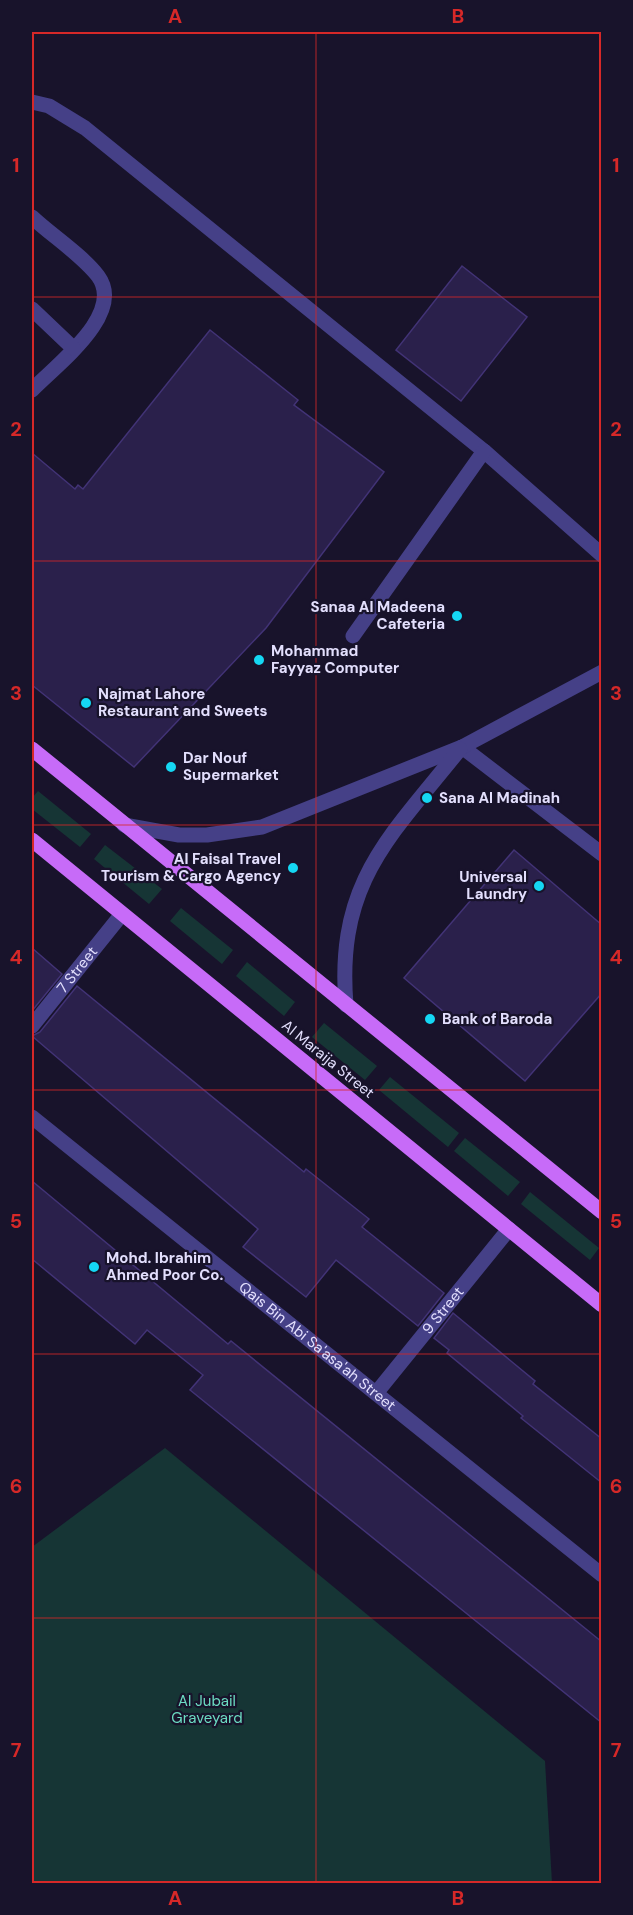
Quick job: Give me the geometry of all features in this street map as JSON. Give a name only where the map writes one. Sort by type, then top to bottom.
[{"type":"main road","points":[[32,749],[602,1212]]},
{"type":"main road","name":"Al Maraija Street","points":[[32,840],[602,1305]]},
{"type":"street","points":[[32,102],[49,106],[85,128],[484,451],[602,555]]},
{"type":"street","points":[[32,217],[90,268],[103,286],[104,308],[100,319],[32,390]]},
{"type":"street","points":[[32,309],[73,348]]},
{"type":"street","points":[[353,636],[484,451]]},
{"type":"street","points":[[124,825],[179,835],[207,835],[262,827],[462,747],[602,672]]},
{"type":"street","points":[[462,747],[602,854]]},
{"type":"street","points":[[346,1005],[345,943],[361,884],[374,857],[462,747]]},
{"type":"street","name":"7 Street","points":[[32,1026],[122,914]]},
{"type":"street","name":"Qais Bin Abi Sa'asa'ah Street","points":[[32,1118],[377,1392],[602,1575]]},
{"type":"street","name":"9 Street","points":[[377,1392],[509,1229]]},
{"type":"green space","points":[[38,791],[91,834],[80,847],[32,809],[32,798]]},
{"type":"green space","points":[[105,845],[162,889],[149,904],[94,859]]},
{"type":"green space","points":[[181,908],[233,950],[222,964],[170,921]]},
{"type":"green space","points":[[247,962],[295,1002],[284,1016],[236,976]]},
{"type":"green space","points":[[324,1023],[377,1066],[365,1080],[312,1037]]},
{"type":"green space","points":[[390,1077],[459,1133],[448,1147],[379,1090]]},
{"type":"green space","points":[[465,1138],[520,1182],[508,1196],[454,1151]]},
{"type":"green space","points":[[530,1192],[599,1248],[590,1260],[521,1204]]},
{"type":"green space","name":"Al Jubail Graveyard","points":[[165,1448],[545,1761],[552,1883],[32,1883],[32,1547]]},
{"type":"building","points":[[462,266],[527,317],[461,401],[396,350]]},
{"type":"building","points":[[210,330],[298,400],[294,405],[384,472],[266,628],[134,767],[32,685],[32,453],[75,489],[78,485],[83,489]]},
{"type":"building","points":[[514,850],[602,925],[602,993],[525,1081],[404,978]]},
{"type":"building","points":[[32,948],[62,974],[32,1011]]},
{"type":"building","points":[[77,986],[304,1172],[306,1169],[369,1219],[362,1227],[444,1293],[418,1326],[336,1260],[306,1297],[243,1247],[258,1229],[32,1036],[40,1032]]},
{"type":"building","points":[[32,1181],[228,1344],[231,1341],[602,1642],[602,1723],[190,1390],[203,1375],[147,1330],[135,1344],[32,1259]]},
{"type":"building","points":[[453,1313],[535,1381],[533,1384],[602,1439],[602,1483],[521,1418],[523,1416],[447,1353],[449,1350],[434,1338]]},
{"type":"place","name":"Sanaa Al Madeena Cafeteria","points":[[457,616]]},
{"type":"place","name":"Mohammad Fayyaz Computer","points":[[259,660]]},
{"type":"place","name":"Najmat Lahore Restaurant and Sweets","points":[[86,703]]},
{"type":"place","name":"Dar Nouf Supermarket","points":[[171,767]]},
{"type":"place","name":"Sana Al Madinah","points":[[427,798]]},
{"type":"place","name":"Al Faisal Travel Tourism & Cargo Agency","points":[[293,868]]},
{"type":"place","name":"Universal Laundry","points":[[539,886]]},
{"type":"place","name":"Bank of Baroda","points":[[430,1019]]},
{"type":"place","name":"Mohd. Ibrahim Ahmed Poor Co.","points":[[94,1267]]}]
